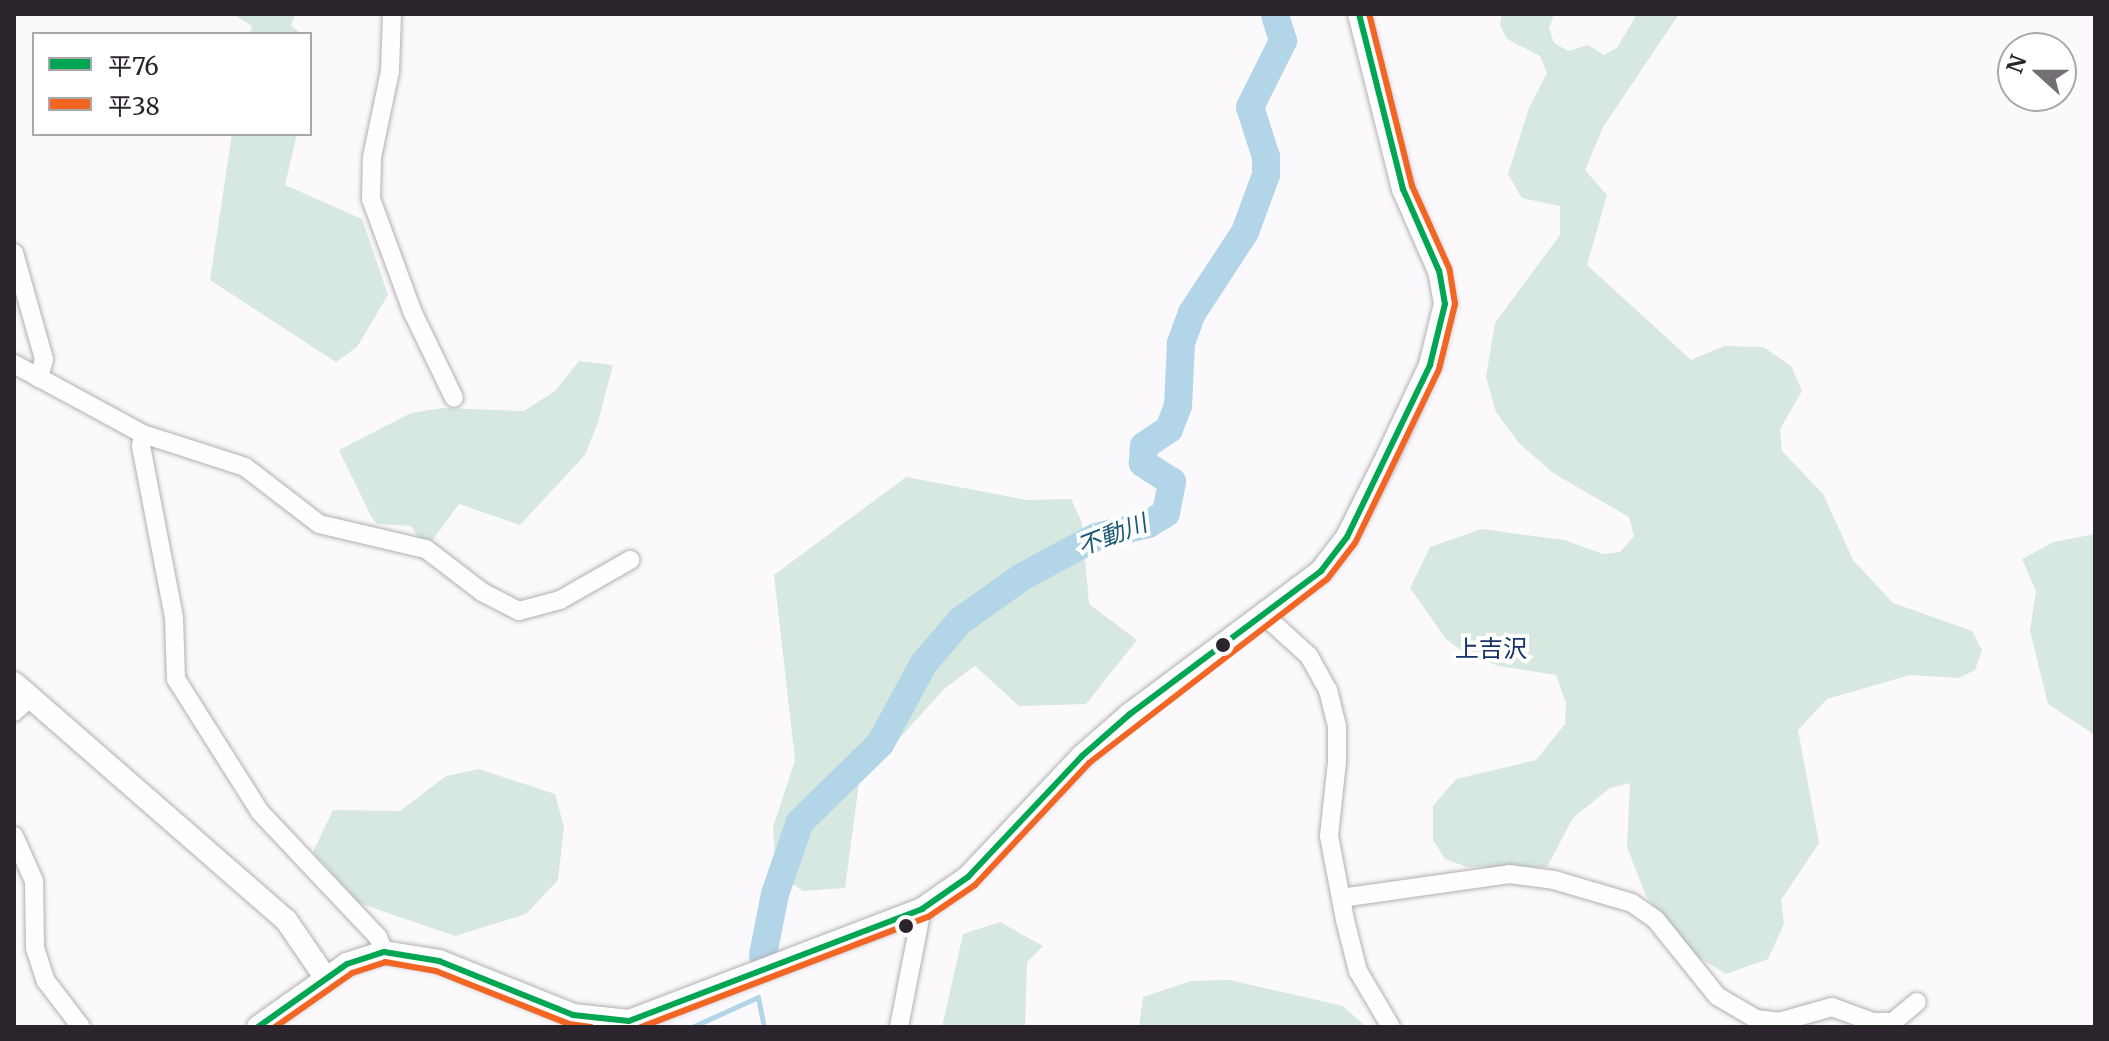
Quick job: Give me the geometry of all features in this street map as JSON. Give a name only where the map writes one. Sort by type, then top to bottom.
[{"type":"street","points":[[392,14],[390,71],[372,157],[371,199],[413,313],[454,398]]},
{"type":"street","points":[[258,1027],[325,977],[384,952],[439,961],[573,1015],[608,1024],[647,1017],[922,909],[968,877],[1082,756],[1130,714],[1265,616],[1321,571],[1347,537],[1430,365],[1445,304],[1439,271],[1403,189],[1359,14]]},
{"type":"street","points":[[14,253],[44,359],[39,378]]},
{"type":"street","points":[[14,364],[143,434],[245,467],[319,524],[426,549],[482,592],[519,611],[560,600],[630,560]]},
{"type":"street","points":[[143,434],[141,446],[174,618],[176,679],[260,812],[378,937],[384,952]]},
{"type":"street","points":[[1265,616],[1309,656],[1328,690],[1337,726],[1337,762],[1329,836],[1358,971],[1391,1027]]},
{"type":"street","points":[[14,712],[23,689],[286,920],[325,977]]},
{"type":"street","points":[[14,836],[34,881],[35,948],[46,981],[81,1027]]},
{"type":"street","points":[[1341,898],[1509,874],[1554,880],[1632,903],[1656,920],[1717,996],[1756,1019],[1779,1022],[1832,1007],[1873,1022],[1893,1022],[1917,1002]]},
{"type":"street","points":[[899,1027],[922,909]]},
{"type":"shaded area","points":[[233,14],[295,14],[291,26],[299,32],[250,32],[252,26]]},
{"type":"shaded area","points":[[1502,14],[1554,14],[1549,28],[1554,43],[1568,51],[1588,45],[1604,55],[1617,48],[1637,14],[1679,14],[1603,127],[1585,170],[1607,195],[1587,265],[1691,360],[1724,346],[1763,347],[1791,366],[1802,391],[1780,429],[1782,451],[1823,494],[1853,560],[1893,603],[1972,631],[1982,650],[1975,670],[1959,678],[1910,675],[1827,699],[1798,730],[1819,843],[1781,900],[1784,924],[1768,959],[1726,974],[1695,955],[1646,896],[1627,847],[1630,783],[1610,788],[1573,818],[1547,867],[1467,867],[1445,859],[1433,840],[1433,806],[1456,779],[1536,760],[1565,724],[1566,703],[1556,675],[1499,666],[1468,655],[1446,639],[1410,588],[1430,547],[1482,529],[1564,540],[1603,554],[1620,552],[1634,536],[1629,517],[1553,473],[1519,443],[1496,412],[1486,377],[1495,323],[1560,235],[1560,206],[1522,198],[1508,174],[1529,108],[1547,73],[1540,56],[1507,39],[1500,25]]},
{"type":"shaded area","points":[[232,136],[297,136],[285,185],[362,219],[388,295],[357,347],[336,362],[210,280]]},
{"type":"shaded area","points":[[579,361],[613,365],[598,422],[585,455],[520,525],[459,504],[426,549],[411,526],[377,524],[372,518],[339,450],[411,413],[443,408],[524,411],[555,391]]},
{"type":"shaded area","points":[[906,477],[1027,500],[1071,499],[1082,523],[1089,604],[1137,640],[1086,704],[1019,706],[975,666],[945,688],[859,783],[845,888],[803,891],[776,872],[773,828],[795,760],[774,575]]},
{"type":"shaded area","points":[[2095,534],[2095,735],[2048,704],[2030,631],[2036,591],[2022,559],[2054,542]]},
{"type":"shaded area","points":[[479,769],[555,794],[564,827],[558,880],[526,914],[455,936],[359,903],[313,852],[333,810],[400,811],[446,776]]},
{"type":"shaded area","points":[[1000,922],[1043,946],[1027,962],[1025,1027],[942,1027],[963,934]]},
{"type":"shaded area","points":[[1229,980],[1343,1006],[1366,1027],[1139,1027],[1143,997],[1191,981]]},
{"type":"waterway","name":"不動川","points":[[763,955],[775,894],[800,822],[880,744],[924,663],[960,621],[1022,577],[1096,537],[1148,524],[1166,513],[1172,482],[1143,463],[1144,446],[1169,429],[1178,406],[1181,343],[1192,313],[1245,232],[1266,175],[1266,157],[1250,107],[1283,41],[1275,14]]},
{"type":"waterway","points":[[692,1027],[758,997],[764,1027]]},
{"type":"transit line","name":"平76","points":[[258,1027],[347,964],[384,952],[439,961],[573,1015],[629,1021],[922,909],[968,877],[1082,756],[1130,714],[1321,571],[1347,537],[1430,365],[1445,304],[1439,271],[1403,189],[1359,14]]},
{"type":"transit line","name":"平38","points":[[641,1027],[928,917],[975,885],[1089,763],[1328,578],[1355,543],[1439,369],[1455,304],[1449,268],[1412,186],[1369,14]]},
{"type":"transit line","name":"平38","points":[[275,1027],[352,973],[385,962],[436,971],[569,1024],[591,1027]]},
{"type":"district","name":"上吉沢","points":[[1491,649]]}]
